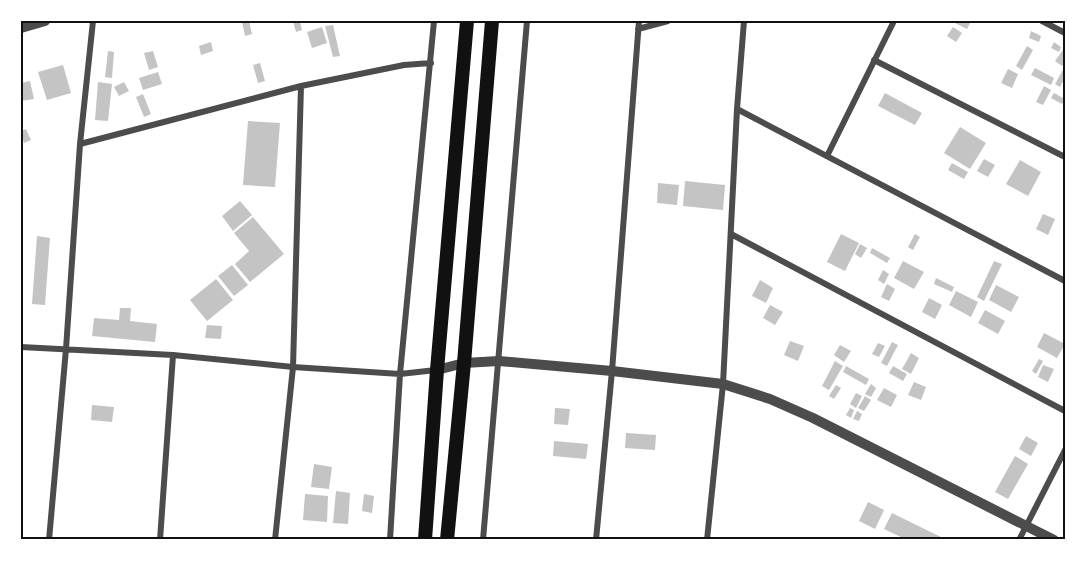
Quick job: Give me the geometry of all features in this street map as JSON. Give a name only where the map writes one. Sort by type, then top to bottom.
[{"type":"highway","points":[[425,540],[467,21]]},
{"type":"highway","points":[[447,540],[492,21]]},
{"type":"street","points":[[25,25],[45,21]]},
{"type":"street","points":[[49,540],[66,350],[80,144],[93,21]]},
{"type":"street","points":[[390,540],[400,374],[434,21]]},
{"type":"street","points":[[483,540],[500,361],[527,21]]},
{"type":"street","points":[[596,540],[612,371],[639,21]]},
{"type":"street","points":[[638,29],[668,21]]},
{"type":"street","points":[[707,540],[723,384],[737,109],[744,21]]},
{"type":"street","points":[[827,156],[894,21]]},
{"type":"street","points":[[1042,21],[1065,33]]},
{"type":"street","points":[[874,60],[1065,157]]},
{"type":"street","points":[[80,144],[301,86],[404,65],[431,63]]},
{"type":"street","points":[[275,540],[292,367],[301,86]]},
{"type":"street","points":[[737,109],[1065,281]]},
{"type":"street","points":[[731,234],[1065,411]]},
{"type":"street","points":[[21,347],[173,355],[292,367],[400,374],[437,370],[464,363],[500,361],[723,384],[762,396],[813,418],[1054,540]]},
{"type":"street","points":[[160,540],[173,355]]},
{"type":"street","points":[[1018,540],[1065,450]]},
{"type":"building","points":[[249,21],[252,34],[245,36],[242,22]]},
{"type":"building","points":[[293,21],[300,21],[302,30],[296,32]]},
{"type":"building","points":[[951,21],[971,21],[967,29]]},
{"type":"building","points":[[333,25],[340,56],[333,57],[325,26]]},
{"type":"building","points":[[322,27],[327,43],[312,48],[307,32]]},
{"type":"building","points":[[953,27],[962,33],[956,42],[947,36]]},
{"type":"building","points":[[1031,31],[1041,36],[1039,42],[1029,38]]},
{"type":"building","points":[[211,42],[213,51],[201,55],[199,46]]},
{"type":"building","points":[[1054,42],[1061,47],[1059,52],[1051,48]]},
{"type":"building","points":[[1027,46],[1033,50],[1022,70],[1016,66]]},
{"type":"building","points":[[1065,47],[1065,61],[1062,66],[1055,61]]},
{"type":"building","points":[[108,51],[114,52],[112,78],[105,77]]},
{"type":"building","points":[[153,51],[158,67],[149,70],[144,53]]},
{"type":"building","points":[[260,63],[265,81],[258,83],[253,65]]},
{"type":"building","points":[[63,65],[71,93],[47,100],[38,72]]},
{"type":"building","points":[[1065,66],[1065,78],[1060,87],[1055,84]]},
{"type":"building","points":[[1035,68],[1054,78],[1051,85],[1031,75]]},
{"type":"building","points":[[1008,69],[1018,74],[1012,88],[1001,83]]},
{"type":"building","points":[[158,72],[162,84],[143,90],[139,78]]},
{"type":"building","points":[[30,81],[34,99],[21,101],[21,83]]},
{"type":"building","points":[[98,82],[112,84],[108,121],[95,120]]},
{"type":"building","points":[[124,82],[129,91],[119,96],[114,87]]},
{"type":"building","points":[[1044,86],[1051,90],[1043,105],[1036,102]]},
{"type":"building","points":[[885,93],[922,113],[915,125],[878,106]]},
{"type":"building","points":[[1054,93],[1065,99],[1062,104],[1051,98]]},
{"type":"building","points":[[143,94],[151,114],[144,117],[136,97]]},
{"type":"building","points":[[248,121],[280,123],[275,187],[243,185]]},
{"type":"building","points":[[960,127],[986,143],[970,169],[944,153]]},
{"type":"building","points":[[26,129],[31,140],[24,143],[21,131]]},
{"type":"building","points":[[984,159],[995,165],[988,177],[977,171]]},
{"type":"building","points":[[1020,160],[1041,172],[1028,196],[1006,184]]},
{"type":"building","points":[[952,163],[968,172],[964,179],[948,170]]},
{"type":"building","points":[[685,181],[725,185],[723,210],[683,206]]},
{"type":"building","points":[[658,183],[679,185],[677,205],[657,203]]},
{"type":"building","points":[[240,201],[252,215],[233,231],[222,216]]},
{"type":"building","points":[[1043,214],[1055,219],[1048,235],[1036,229]]},
{"type":"building","points":[[253,217],[284,254],[250,282],[235,264],[249,251],[234,233]]},
{"type":"building","points":[[841,234],[859,243],[845,271],[827,262]]},
{"type":"building","points":[[915,234],[920,237],[913,250],[908,247]]},
{"type":"building","points":[[37,236],[50,238],[45,305],[32,304]]},
{"type":"building","points":[[860,244],[867,248],[861,258],[855,254]]},
{"type":"building","points":[[872,248],[890,258],[887,263],[870,253]]},
{"type":"building","points":[[903,261],[924,272],[914,289],[894,278]]},
{"type":"building","points":[[994,261],[1002,264],[984,301],[977,297]]},
{"type":"building","points":[[232,265],[248,285],[234,296],[218,276]]},
{"type":"building","points":[[883,270],[889,274],[884,284],[878,280]]},
{"type":"building","points":[[936,278],[954,287],[952,292],[934,284]]},
{"type":"building","points":[[216,279],[233,300],[207,321],[190,300]]},
{"type":"building","points":[[760,280],[773,288],[766,303],[752,296]]},
{"type":"building","points":[[887,284],[895,289],[889,301],[881,297]]},
{"type":"building","points":[[996,285],[1019,297],[1011,312],[989,300]]},
{"type":"building","points":[[956,291],[978,302],[971,317],[949,305]]},
{"type":"building","points":[[929,298],[942,305],[935,319],[922,312]]},
{"type":"building","points":[[770,305],[783,312],[775,325],[763,318]]},
{"type":"building","points":[[120,308],[131,308],[130,321],[157,324],[155,342],[92,336],[94,318],[119,320]]},
{"type":"building","points":[[985,310],[1005,321],[998,334],[978,323]]},
{"type":"building","points":[[207,325],[222,326],[221,339],[205,338]]},
{"type":"building","points":[[1044,333],[1065,344],[1057,358],[1037,347]]},
{"type":"building","points":[[790,341],[804,346],[798,361],[784,355]]},
{"type":"building","points":[[892,342],[898,345],[887,366],[881,363]]},
{"type":"building","points":[[878,343],[885,346],[879,357],[872,354]]},
{"type":"building","points":[[840,345],[851,351],[844,362],[834,355]]},
{"type":"building","points":[[911,353],[919,358],[911,374],[902,369]]},
{"type":"building","points":[[1039,359],[1043,361],[1036,374],[1032,371]]},
{"type":"building","points":[[835,361],[843,366],[829,390],[822,386]]},
{"type":"building","points":[[1043,365],[1054,369],[1048,382],[1038,377]]},
{"type":"building","points":[[846,366],[869,379],[866,385],[843,372]]},
{"type":"building","points":[[893,366],[907,374],[903,381],[889,373]]},
{"type":"building","points":[[914,382],[926,387],[921,400],[908,395]]},
{"type":"building","points":[[871,384],[876,388],[871,397],[865,394]]},
{"type":"building","points":[[836,385],[841,388],[834,399],[829,396]]},
{"type":"building","points":[[884,388],[897,395],[891,407],[877,400]]},
{"type":"building","points":[[856,393],[862,396],[856,408],[850,404]]},
{"type":"building","points":[[865,396],[871,400],[864,411],[858,408]]},
{"type":"building","points":[[92,405],[114,407],[112,422],[91,420]]},
{"type":"building","points":[[555,408],[570,409],[568,425],[554,424]]},
{"type":"building","points":[[850,408],[854,410],[851,418],[846,415]]},
{"type":"building","points":[[857,411],[862,414],[859,421],[853,419]]},
{"type":"building","points":[[626,433],[656,435],[655,450],[625,448]]},
{"type":"building","points":[[1026,436],[1038,443],[1031,456],[1019,449]]},
{"type":"building","points":[[554,441],[588,444],[586,459],[553,456]]},
{"type":"building","points":[[1015,456],[1028,464],[1008,499],[995,492]]},
{"type":"building","points":[[314,464],[332,467],[329,489],[311,487]]},
{"type":"building","points":[[336,491],[350,493],[348,524],[333,523]]},
{"type":"building","points":[[305,494],[328,496],[327,522],[303,520]]},
{"type":"building","points":[[364,494],[374,496],[372,513],[362,511]]},
{"type":"building","points":[[868,502],[884,510],[875,529],[859,521]]},
{"type":"building","points":[[892,513],[947,540],[907,540],[884,529]]}]
